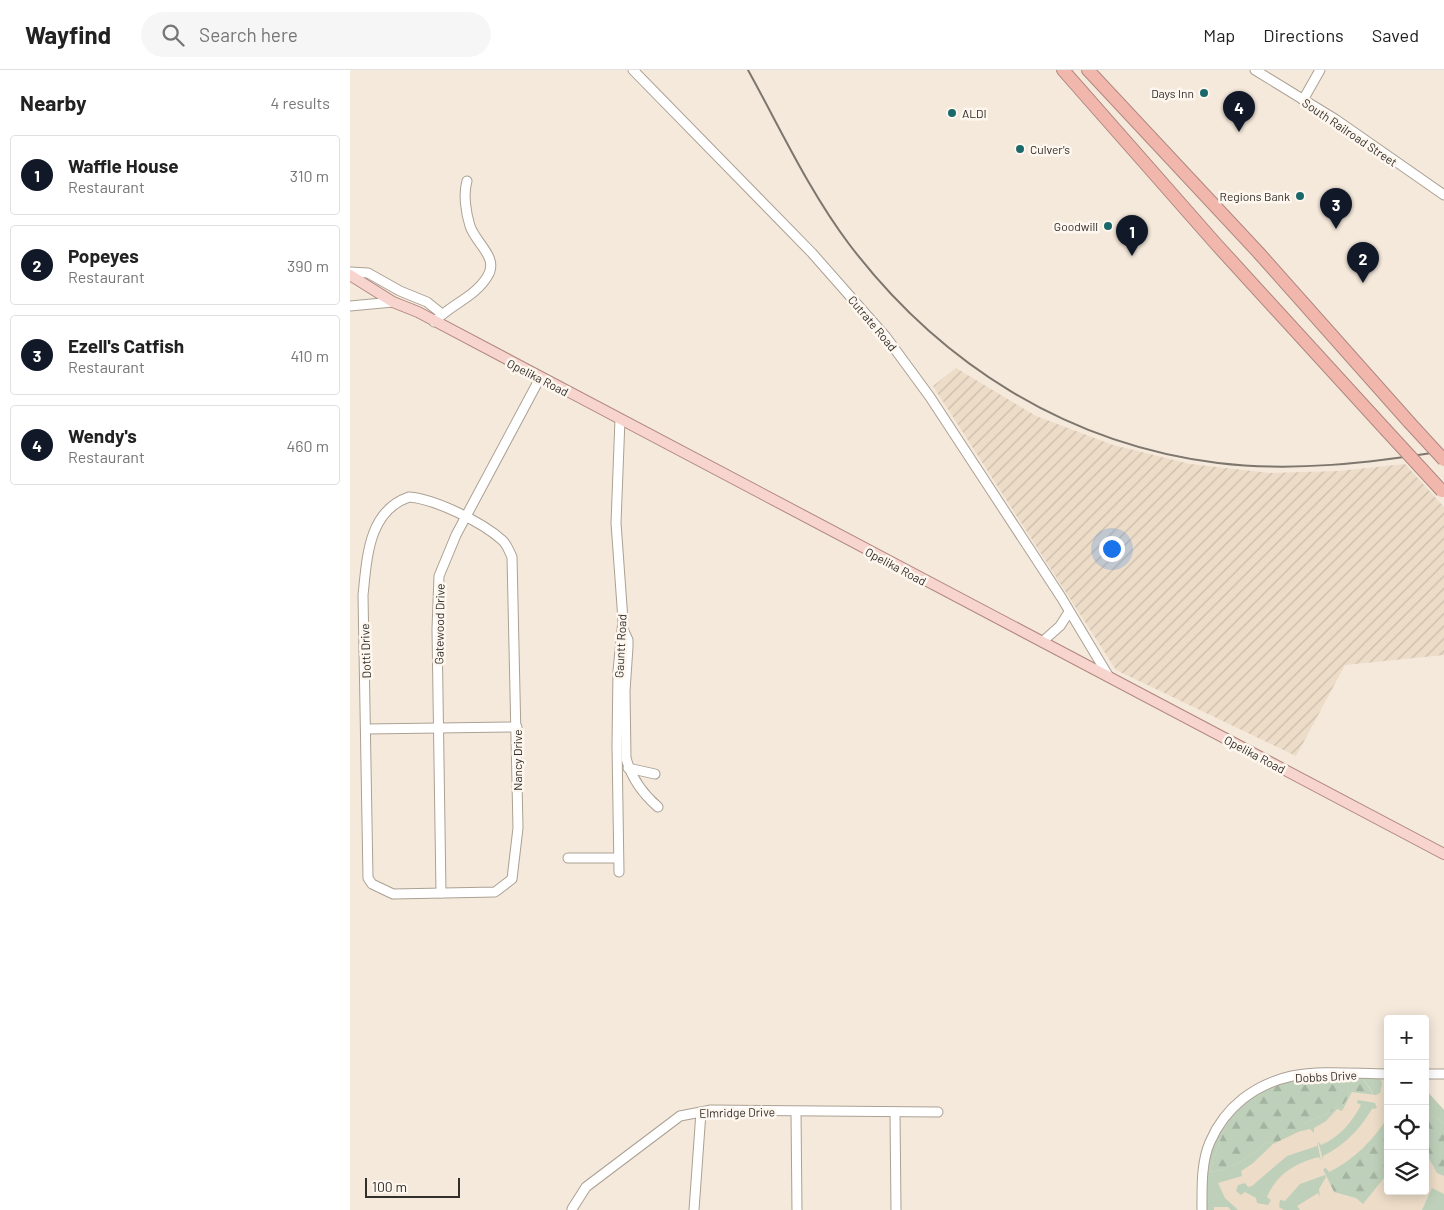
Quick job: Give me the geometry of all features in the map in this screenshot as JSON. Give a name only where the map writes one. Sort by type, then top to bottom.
[{"type":"highway","points":[[1063,70],[1216,244],[1443,492]]},
{"type":"highway","points":[[1088,70],[1246,239],[1444,460]]},
{"type":"main road","name":"Opelika Road","points":[[350,274],[394,302],[620,419],[1444,854]]},
{"type":"street","name":"Cutrate Road","points":[[633,70],[812,253],[886,337],[935,406],[1095,651],[1109,677]]},
{"type":"street","name":"South Railroad Street","points":[[1255,70],[1335,119],[1444,195]]},
{"type":"street","points":[[1303,100],[1320,70]]},
{"type":"street","points":[[434,322],[483,283],[491,270],[489,256],[476,238],[470,225],[465,196],[467,181]]},
{"type":"street","points":[[350,274],[368,273],[400,291],[427,302],[442,314]]},
{"type":"street","points":[[350,306],[394,302]]},
{"type":"street","name":"Gatewood Drive","points":[[440,893],[440,727],[437,629],[439,576],[466,517],[540,378]]},
{"type":"street","name":"Gauntt Road","points":[[619,872],[618,671],[623,628],[616,523],[620,419]]},
{"type":"street","name":"Dotti Drive","points":[[372,884],[368,878],[366,855],[367,729],[363,596],[367,559],[377,524],[384,511],[395,502],[409,497],[423,498],[466,517]]},
{"type":"street","name":"Nancy Drive","points":[[372,884],[393,894],[495,892],[512,879],[518,828],[512,557],[503,540],[466,517]]},
{"type":"street","points":[[1042,642],[1060,626],[1069,612]]},
{"type":"street","points":[[623,628],[628,640],[625,728],[628,768],[643,791],[658,807]]},
{"type":"street","points":[[367,729],[517,727]]},
{"type":"street","points":[[628,768],[655,774]]},
{"type":"street","points":[[568,858],[618,858]]},
{"type":"street","name":"Dobbs Drive","points":[[1202,1210],[1202,1180],[1209,1143],[1228,1111],[1257,1087],[1293,1076],[1384,1074]]},
{"type":"street","points":[[1429,1074],[1444,1074]]},
{"type":"street","points":[[694,1210],[701,1112]]},
{"type":"street","name":"Elmridge Drive","points":[[572,1209],[586,1187],[680,1116],[701,1112],[938,1112]]},
{"type":"street","points":[[796,1112],[797,1210]]},
{"type":"street","points":[[895,1112],[896,1210]]},
{"type":"shaded area","points":[[956,368],[1036,416],[1113,445],[1190,464],[1270,473],[1339,471],[1405,464],[1444,507],[1444,655],[1345,665],[1296,756],[1116,670],[933,386]]},
{"type":"shaded area","points":[[1384,1075],[1384,1195],[1429,1195],[1429,1093],[1444,1110],[1444,1210],[1205,1210],[1207,1164],[1217,1132],[1292,1078]]},
{"type":"green space","points":[[1361,1076],[1373,1094],[1352,1090],[1341,1109],[1336,1106],[1331,1112],[1306,1122],[1298,1132],[1273,1144],[1267,1142],[1233,1165],[1209,1172],[1228,1119],[1261,1089],[1292,1079]]},
{"type":"green space","points":[[1362,1077],[1379,1077],[1382,1083],[1380,1093],[1376,1095],[1352,1092],[1342,1111],[1337,1109],[1326,1121],[1314,1128],[1314,1133],[1310,1129],[1297,1132],[1306,1122],[1331,1112],[1336,1106],[1341,1109],[1352,1090],[1373,1093]]},
{"type":"green space","points":[[1260,1090],[1228,1119],[1209,1172],[1217,1171],[1240,1162],[1267,1142],[1273,1144],[1252,1164],[1241,1171],[1242,1176],[1218,1183],[1225,1198],[1238,1210],[1231,1210],[1228,1207],[1214,1207],[1214,1210],[1206,1210],[1208,1171],[1213,1145],[1224,1122],[1243,1103]]},
{"type":"green space","points":[[1429,1093],[1444,1110],[1444,1124],[1429,1111]]},
{"type":"green space","points":[[1358,1100],[1375,1103],[1377,1108],[1372,1109],[1362,1124],[1345,1142],[1323,1156],[1323,1160],[1318,1141],[1321,1145],[1328,1142],[1345,1128],[1361,1105],[1357,1103]]},
{"type":"green space","points":[[1429,1111],[1444,1124],[1444,1176],[1437,1173],[1429,1158]]},
{"type":"green space","points":[[1384,1123],[1384,1178],[1363,1204],[1356,1198],[1334,1192],[1323,1169],[1326,1168],[1329,1172],[1338,1167],[1355,1155],[1376,1134]]},
{"type":"green space","points":[[1317,1142],[1321,1161],[1319,1157],[1310,1159],[1288,1171],[1271,1189],[1267,1197],[1271,1200],[1268,1205],[1257,1203],[1256,1198],[1245,1192],[1241,1195],[1236,1191],[1238,1185],[1245,1183],[1248,1187],[1252,1186],[1287,1156],[1317,1146]]},
{"type":"green space","points":[[1325,1175],[1326,1177],[1319,1189],[1320,1197],[1318,1193],[1297,1206],[1300,1210],[1284,1210],[1279,1207],[1280,1200],[1285,1201],[1300,1184]]},
{"type":"green space","points":[[1432,1188],[1444,1194],[1444,1210],[1422,1210]]},
{"type":"railway","points":[[748,70],[808,181],[834,224],[849,244],[885,287],[924,326],[966,361],[1011,391],[1059,417],[1109,438],[1163,453],[1218,463],[1275,467],[1331,465],[1444,451]]},
{"type":"place","name":"Days Inn","points":[[1204,93]]},
{"type":"place","name":"ALDI","points":[[952,113]]},
{"type":"place","name":"Wendy's","points":[[1239,132]]},
{"type":"place","name":"Culver's","points":[[1020,149]]},
{"type":"place","name":"Regions Bank","points":[[1300,196]]},
{"type":"place","name":"Goodwill","points":[[1108,226]]},
{"type":"place","name":"Ezell's Catfish","points":[[1336,229]]},
{"type":"place","name":"Waffle House","points":[[1132,256]]},
{"type":"place","name":"Popeyes","points":[[1363,283]]}]
